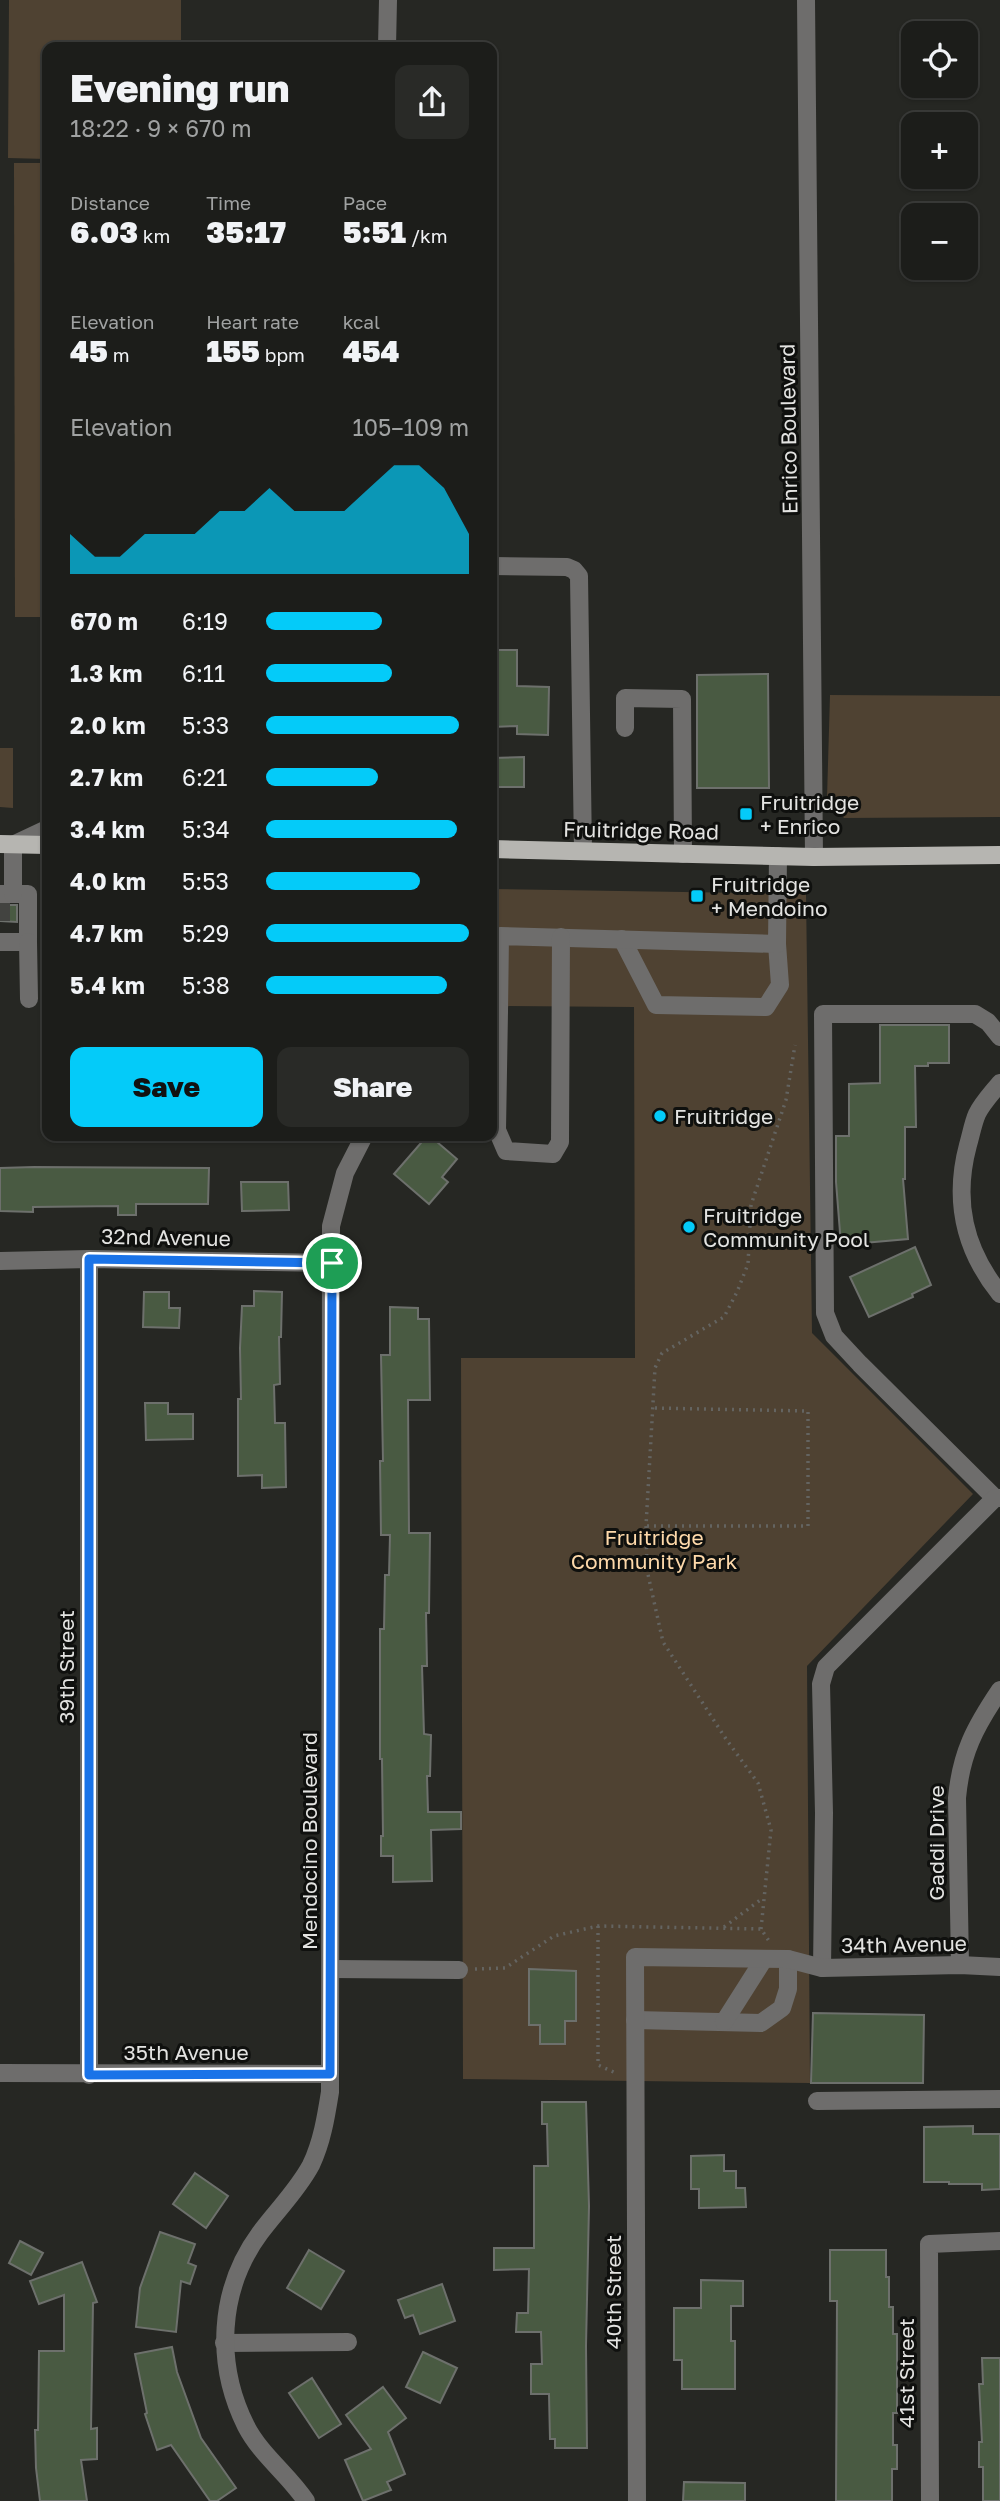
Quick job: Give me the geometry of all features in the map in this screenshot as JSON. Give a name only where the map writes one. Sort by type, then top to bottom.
[{"type":"main road","points":[[7,844],[42,845]]},
{"type":"main road","name":"Fruitridge Road","points":[[497,849],[814,857],[1000,855]]},
{"type":"street","points":[[387,42],[388,0]]},
{"type":"street","name":"Enrico Boulevard","points":[[806,0],[814,857]]},
{"type":"street","points":[[497,566],[567,568],[574,570],[579,576],[583,851]]},
{"type":"street","points":[[625,728],[625,698],[682,699],[683,854]]},
{"type":"street","points":[[29,999],[28,894],[4,897],[7,844],[42,830]]},
{"type":"street","points":[[622,939],[656,1005],[766,1007],[780,985],[777,944],[778,856]]},
{"type":"street","points":[[1,923],[1,942],[29,942]]},
{"type":"street","points":[[497,981],[500,936],[777,944]]},
{"type":"street","points":[[497,1130],[506,1150],[553,1154],[560,1142],[561,937]]},
{"type":"street","points":[[816,1966],[824,1813],[821,1684],[826,1667],[997,1498],[860,1364],[834,1336],[825,1313],[823,1014],[975,1014],[988,1022],[1000,1037]]},
{"type":"street","points":[[1000,1083],[977,1114],[963,1163],[960,1189],[967,1236],[985,1274],[1000,1294]]},
{"type":"street","name":"Mendocino Boulevard","points":[[306,2501],[259,2447],[247,2427],[229,2380],[224,2343],[227,2305],[243,2261],[259,2234],[293,2194],[311,2164],[326,2117],[330,2074],[332,1969],[331,1226],[338,1194],[359,1141]]},
{"type":"street","name":"32nd Avenue","points":[[0,1261],[89,1259],[332,1263]]},
{"type":"street","name":"39th Street","points":[[89,1259],[89,2075]]},
{"type":"street","name":"Gaddi Drive","points":[[960,1965],[957,1798],[959,1776],[972,1735],[1000,1690]]},
{"type":"street","name":"34th Avenue","points":[[635,2020],[635,1957],[788,1959],[816,1966],[1000,1967]]},
{"type":"street","points":[[724,2022],[764,1959]]},
{"type":"street","points":[[635,2020],[761,2023],[782,2008],[788,1989],[788,1959]]},
{"type":"street","points":[[332,1969],[459,1970]]},
{"type":"street","name":"40th Street","points":[[635,2020],[637,2501]]},
{"type":"street","name":"35th Avenue","points":[[0,2073],[330,2074]]},
{"type":"street","points":[[817,2101],[1000,2099]]},
{"type":"street","name":"41st Street","points":[[930,2501],[929,2244],[1000,2241]]},
{"type":"street","points":[[224,2343],[348,2342]]},
{"type":"path","points":[[761,1929],[771,1830],[758,1783],[726,1740],[663,1642],[647,1570],[646,1526],[655,1368],[662,1353],[724,1317],[737,1292],[748,1264],[751,1205],[786,1100],[795,1045]]},
{"type":"path","points":[[646,1526],[808,1526],[808,1411],[652,1408]]},
{"type":"path","points":[[723,1928],[764,1897]]},
{"type":"path","points":[[598,1926],[598,2064],[635,2082]]},
{"type":"green space","points":[[9,0],[181,0],[181,42],[42,42],[42,159],[8,158]]},
{"type":"green space","points":[[14,163],[42,163],[42,617],[15,617]]},
{"type":"green space","points":[[830,695],[1000,696],[1000,817],[844,818],[827,798]]},
{"type":"green space","points":[[0,748],[13,748],[13,808],[0,807]]},
{"type":"green space","name":"Fruitridge Community Park","points":[[497,889],[806,894],[812,1333],[973,1494],[807,1666],[810,2083],[463,2079],[461,1358],[635,1358],[634,1007],[497,1006]]},
{"type":"building","points":[[497,650],[517,650],[517,686],[549,687],[548,735],[517,734],[517,726],[497,727]]},
{"type":"building","points":[[768,674],[769,788],[697,788],[697,675]]},
{"type":"building","points":[[524,757],[524,787],[497,787],[497,758]]},
{"type":"building","points":[[0,905],[17,905],[17,922],[0,921]]},
{"type":"building","points":[[880,1025],[949,1025],[949,1063],[915,1066],[916,1127],[905,1127],[903,1179],[908,1239],[841,1245],[836,1182],[836,1136],[849,1136],[849,1084],[880,1083]]},
{"type":"building","points":[[423,1141],[436,1141],[457,1159],[442,1177],[448,1182],[429,1204],[394,1174]]},
{"type":"building","points":[[0,1168],[209,1168],[208,1204],[136,1204],[136,1215],[118,1215],[118,1206],[33,1207],[33,1212],[0,1211]]},
{"type":"building","points":[[241,1182],[288,1182],[289,1210],[242,1211]]},
{"type":"building","points":[[915,1247],[931,1285],[912,1294],[913,1297],[869,1317],[850,1277]]},
{"type":"building","points":[[254,1291],[282,1292],[280,1384],[274,1385],[275,1423],[285,1423],[286,1487],[262,1488],[262,1475],[238,1476],[242,1306],[254,1306]]},
{"type":"building","points":[[144,1292],[169,1292],[169,1308],[180,1308],[179,1328],[143,1327]]},
{"type":"building","points":[[390,1307],[418,1308],[418,1319],[429,1319],[430,1400],[408,1400],[409,1533],[430,1533],[429,1613],[426,1613],[427,1666],[422,1666],[424,1734],[431,1735],[430,1776],[427,1776],[428,1812],[461,1812],[461,1829],[431,1830],[432,1881],[393,1882],[393,1856],[381,1856],[380,1629],[384,1629],[385,1575],[389,1575],[390,1535],[381,1535],[381,1355],[390,1355]]},
{"type":"building","points":[[145,1403],[168,1403],[168,1414],[193,1414],[193,1439],[146,1440]]},
{"type":"building","points":[[529,1969],[576,1971],[576,2021],[565,2021],[565,2044],[540,2044],[540,2025],[529,2025]]},
{"type":"building","points":[[813,2013],[924,2015],[923,2083],[811,2083]]},
{"type":"building","points":[[542,2102],[586,2102],[589,2206],[587,2448],[555,2448],[555,2439],[550,2439],[549,2394],[531,2394],[531,2364],[542,2364],[541,2332],[516,2332],[517,2313],[528,2313],[529,2269],[494,2270],[494,2248],[534,2248],[534,2166],[548,2166],[547,2124],[542,2124]]},
{"type":"building","points":[[973,2126],[973,2134],[1000,2134],[1000,2189],[982,2190],[982,2184],[924,2182],[924,2127]]},
{"type":"building","points":[[724,2155],[724,2171],[736,2171],[736,2188],[745,2188],[746,2207],[699,2208],[699,2189],[691,2189],[691,2156]]},
{"type":"building","points":[[195,2173],[228,2196],[206,2228],[173,2204]]},
{"type":"building","points":[[160,2232],[195,2244],[188,2263],[196,2266],[190,2284],[181,2281],[176,2332],[136,2327],[140,2288]]},
{"type":"building","points":[[20,2241],[43,2253],[31,2275],[9,2263]]},
{"type":"building","points":[[309,2250],[344,2271],[321,2309],[287,2288]]},
{"type":"building","points":[[830,2250],[886,2250],[889,2307],[893,2307],[893,2334],[897,2334],[897,2413],[893,2413],[893,2445],[897,2445],[897,2469],[892,2469],[892,2501],[836,2501],[837,2301],[830,2301]]},
{"type":"building","points":[[82,2262],[97,2302],[93,2303],[91,2429],[97,2428],[97,2459],[81,2460],[87,2501],[40,2501],[35,2430],[38,2430],[39,2351],[64,2351],[64,2295],[39,2304],[30,2281]]},
{"type":"building","points":[[701,2280],[743,2281],[743,2306],[731,2306],[731,2341],[735,2341],[735,2389],[682,2389],[682,2360],[674,2360],[674,2308],[701,2308]]},
{"type":"building","points":[[442,2284],[455,2321],[420,2334],[413,2315],[405,2318],[398,2300]]},
{"type":"building","points":[[172,2347],[177,2372],[201,2438],[236,2488],[217,2501],[210,2501],[171,2445],[157,2450],[145,2414],[147,2413],[135,2354]]},
{"type":"building","points":[[423,2352],[457,2368],[440,2403],[406,2387]]},
{"type":"building","points":[[982,2358],[1000,2358],[1000,2501],[983,2501],[983,2467],[979,2467],[979,2442],[982,2442],[979,2384],[983,2384]]},
{"type":"building","points":[[312,2378],[341,2424],[319,2438],[289,2393]]},
{"type":"building","points":[[383,2387],[406,2418],[388,2432],[405,2474],[387,2482],[391,2490],[363,2501],[345,2460],[371,2449],[346,2415]]},
{"type":"building","points":[[684,2482],[745,2483],[745,2501],[683,2501]]},
{"type":"tunnel","points":[[1,903],[1,923]]},
{"type":"place","name":"Fruitridge + Enrico","points":[[746,814]]},
{"type":"place","name":"Fruitridge + Mendoino","points":[[697,896]]},
{"type":"place","name":"Fruitridge","points":[[660,1116]]},
{"type":"place","name":"Fruitridge Community Pool","points":[[689,1227]]},
{"type":"route","points":[[89,1259],[332,1263],[330,2074],[89,2075],[89,1259]]}]
